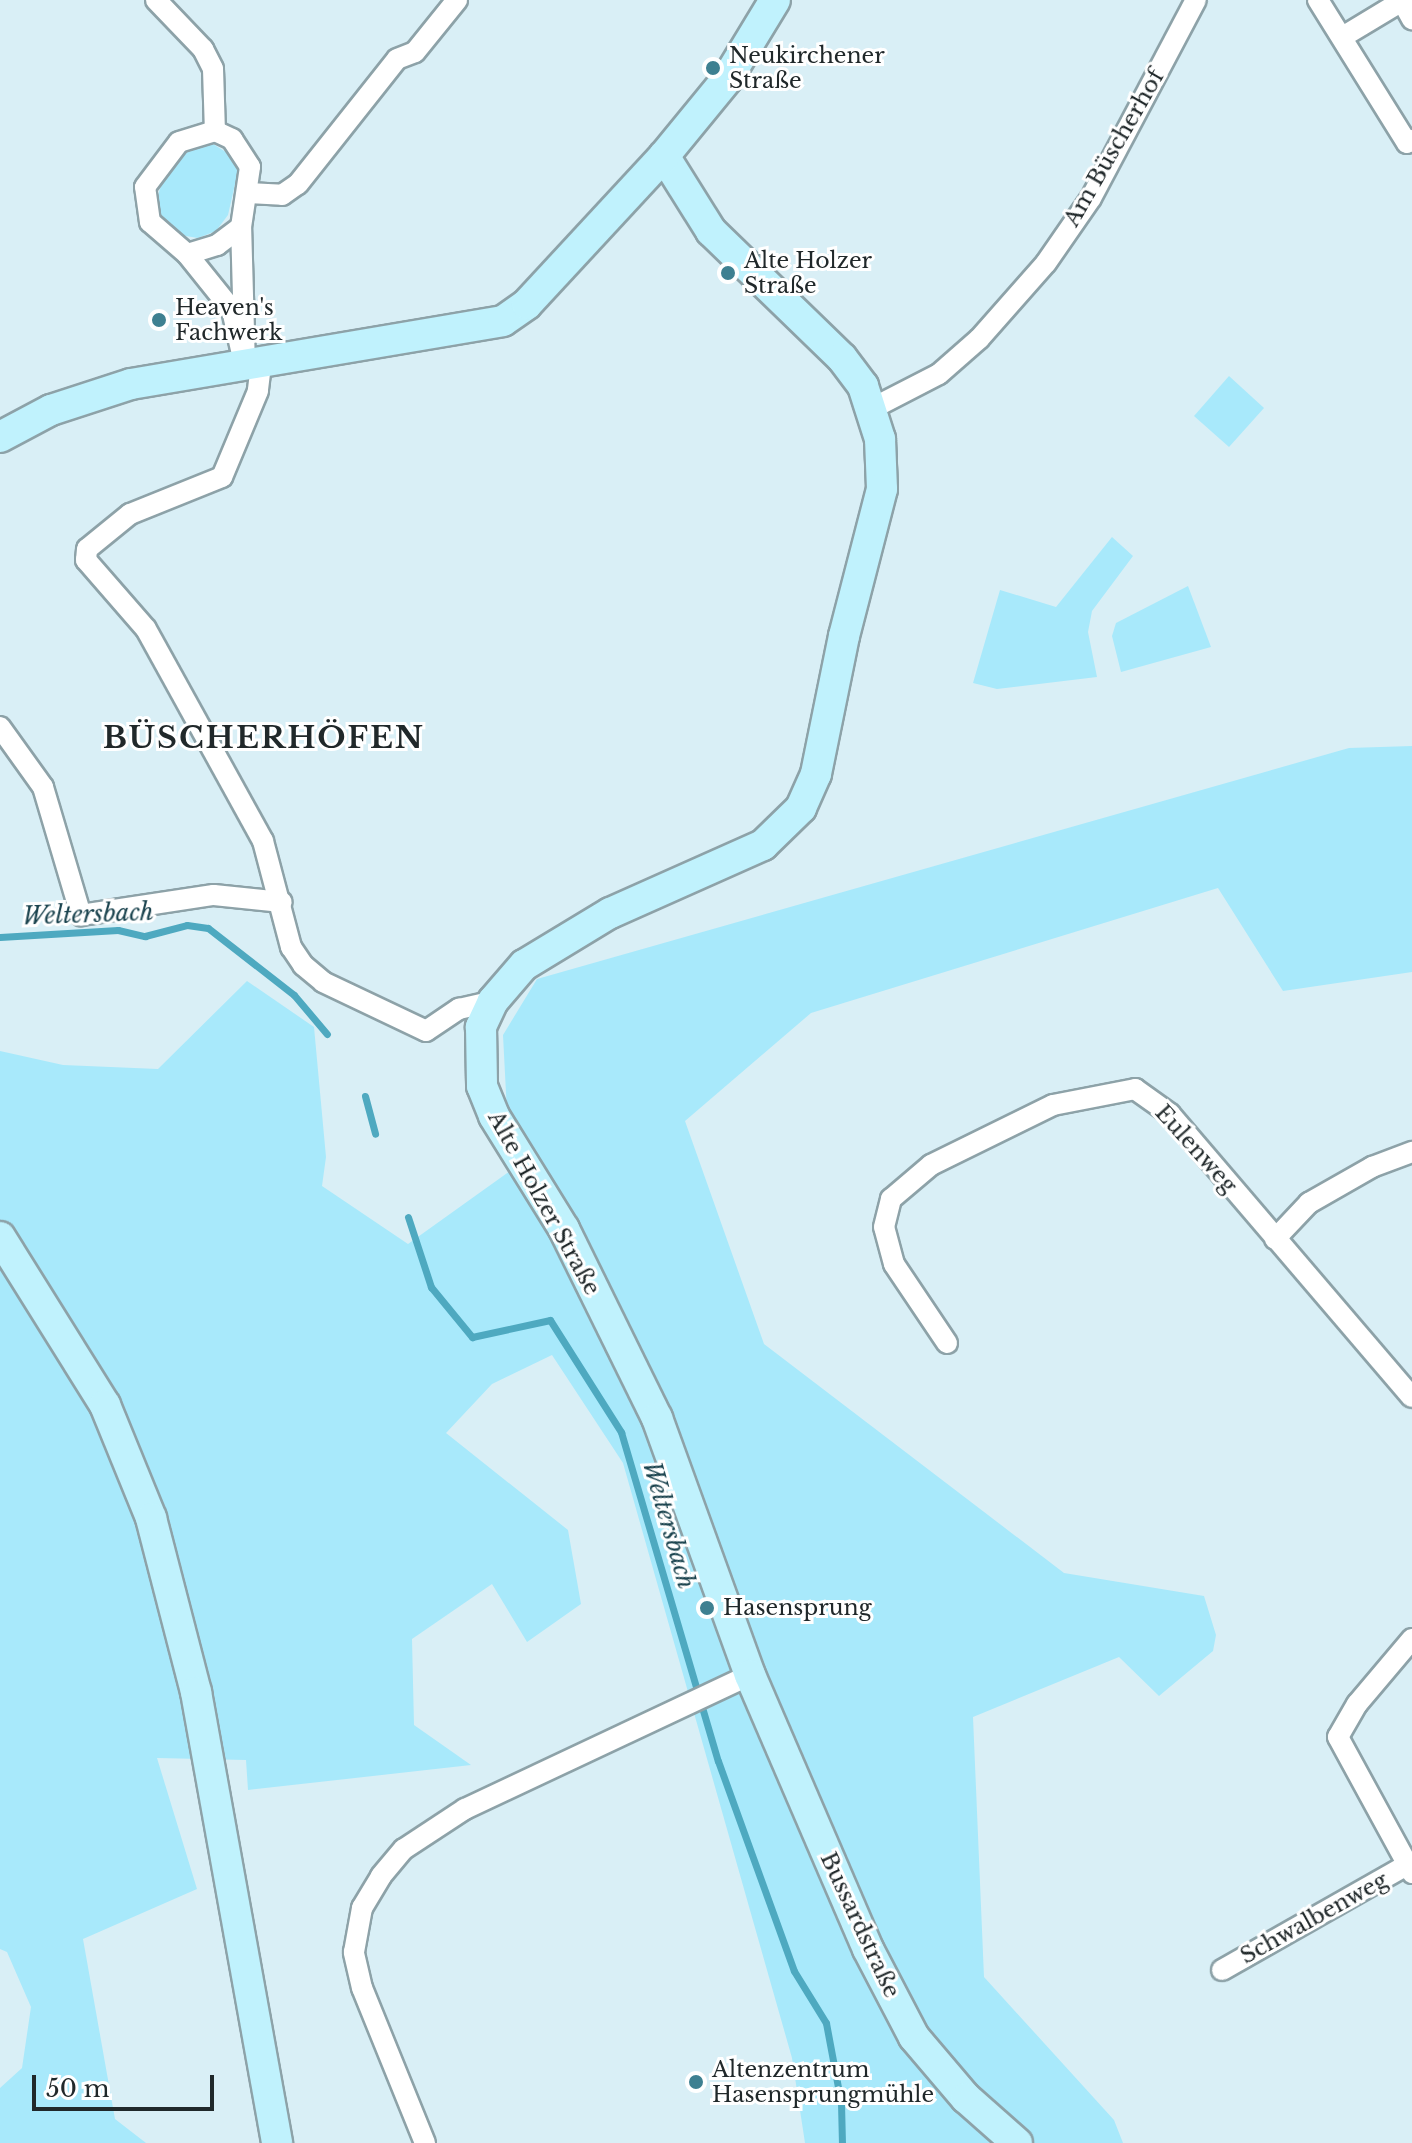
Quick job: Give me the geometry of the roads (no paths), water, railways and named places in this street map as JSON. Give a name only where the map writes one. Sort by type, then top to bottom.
[{"type":"street","points":[[156,0],[203,49],[213,69],[215,131]]},
{"type":"street","points":[[248,193],[282,195],[298,184],[397,59],[415,52],[457,0]]},
{"type":"street","points":[[0,437],[97,392],[503,321],[527,304],[664,156],[727,79],[775,0]]},
{"type":"street","name":"Am Büscherhof","points":[[873,408],[939,374],[979,339],[1046,263],[1091,198],[1196,0]]},
{"type":"street","points":[[1318,0],[1344,36],[1407,143],[1412,140]]},
{"type":"street","points":[[1344,36],[1402,1],[1412,19]]},
{"type":"street","points":[[215,131],[244,152],[250,167],[241,227],[258,391],[222,477],[130,514],[87,549],[86,560],[146,629],[263,841],[282,902],[291,947],[303,965],[323,982],[426,1031],[459,1009],[493,1001]]},
{"type":"street","points":[[215,131],[179,142],[145,187],[150,222],[187,254],[232,310],[253,366]]},
{"type":"street","name":"Alte Holzer Straße","points":[[664,156],[711,231],[842,358],[873,408],[882,489],[844,636],[816,774],[801,808],[763,845],[654,891],[558,942],[506,981],[481,1027],[482,1086],[494,1116],[564,1229],[657,1418],[750,1675]]},
{"type":"street","points":[[187,254],[217,245],[241,227]]},
{"type":"street","points":[[0,727],[43,787],[81,915],[214,895],[282,902]]},
{"type":"street","name":"Eulenweg","points":[[947,1343],[894,1264],[884,1227],[891,1199],[931,1165],[1053,1105],[1135,1089],[1170,1114],[1412,1397]]},
{"type":"street","points":[[1275,1239],[1309,1203],[1372,1167],[1412,1152]]},
{"type":"street","points":[[0,1237],[105,1405],[151,1518],[196,1692],[277,2143]]},
{"type":"street","points":[[1410,1869],[1338,1737],[1357,1704],[1412,1639]]},
{"type":"street","points":[[425,2143],[362,1988],[354,1952],[362,1908],[381,1876],[404,1849],[442,1822],[750,1675]]},
{"type":"street","name":"Bussardstraße","points":[[750,1675],[868,1949],[914,2037],[966,2098],[1017,2143]]},
{"type":"street","name":"Schwalbenweg","points":[[1222,1970],[1410,1869]]},
{"type":"waterway","name":"Weltersbach","points":[[0,937],[118,930],[145,936],[187,925],[208,928],[294,995],[327,1034]]},
{"type":"waterway","name":"Weltersbach","points":[[365,1096],[375,1134]]},
{"type":"waterway","name":"Weltersbach","points":[[408,1217],[431,1287],[472,1337],[550,1320],[621,1432],[718,1761],[794,1971],[826,2023],[841,2103],[842,2143]]},
{"type":"place","name":"Neukirchener Straße","points":[[713,68]]},
{"type":"place","name":"Alte Holzer Straße","points":[[728,273]]},
{"type":"place","name":"Heaven's Fachwerk","points":[[159,320]]},
{"type":"place","name":"Hasensprung","points":[[707,1608]]},
{"type":"place","name":"Altenzentrum Hasensprungmühle","points":[[696,2082]]},
{"type":"district","name":"BÜSCHERHÖFEN","points":[[264,738]]}]
